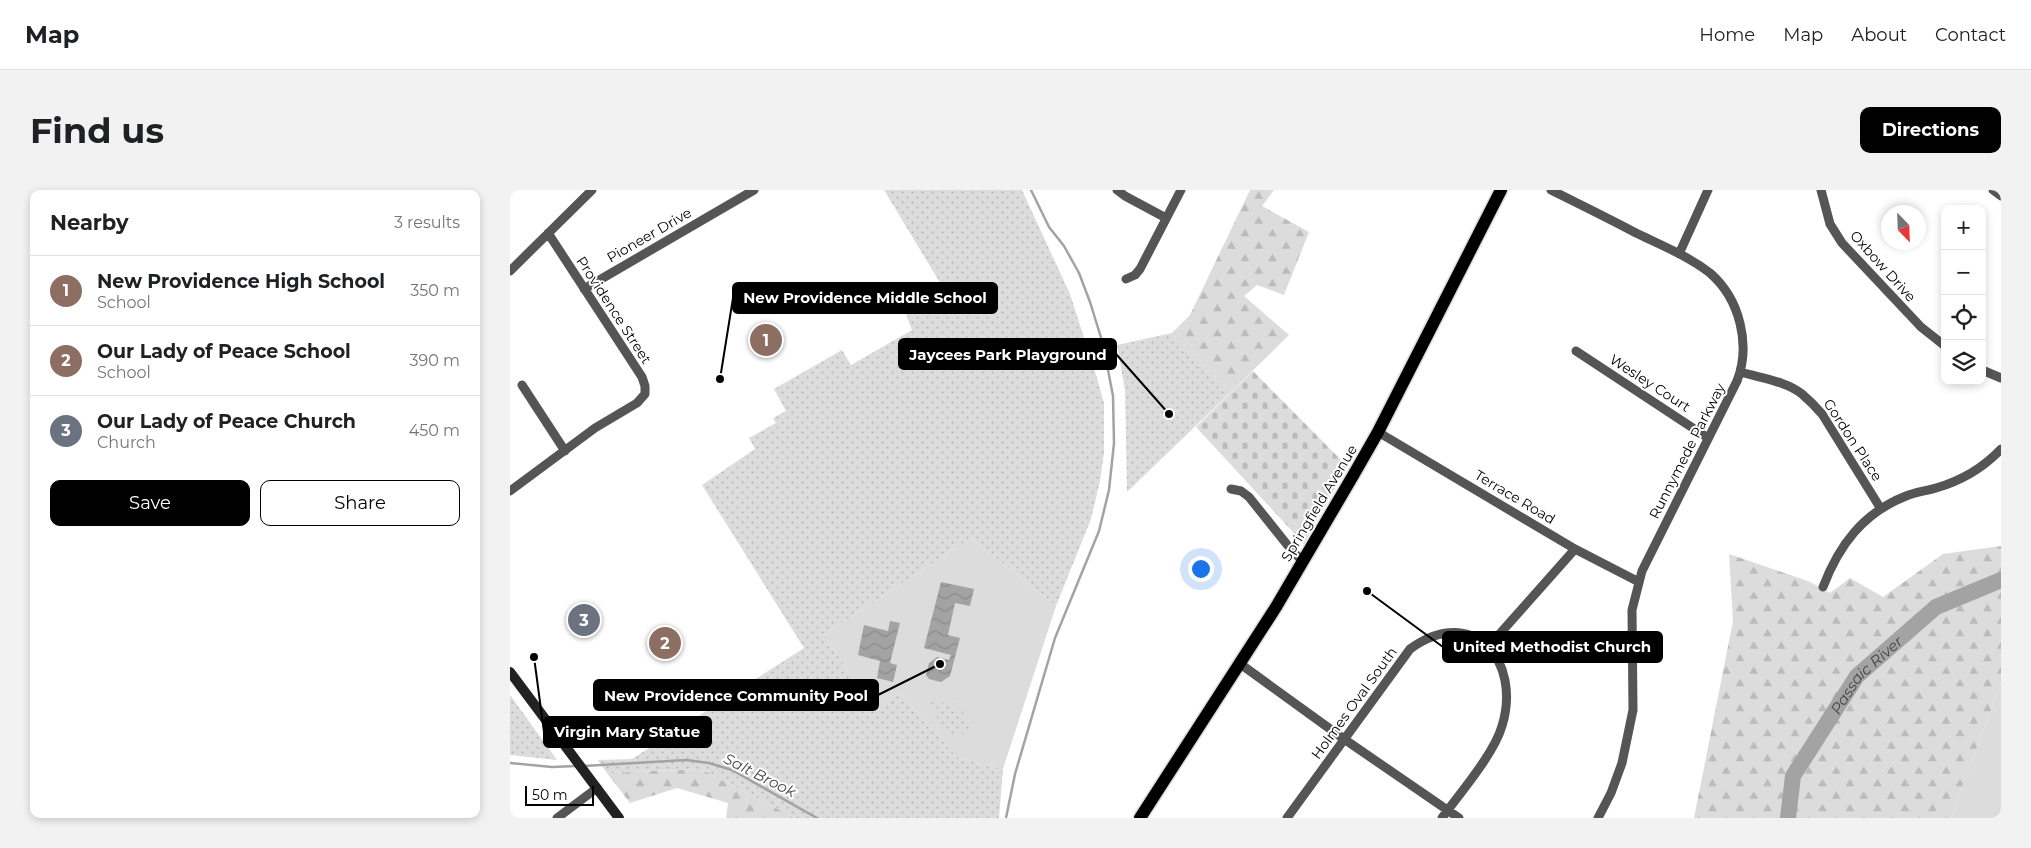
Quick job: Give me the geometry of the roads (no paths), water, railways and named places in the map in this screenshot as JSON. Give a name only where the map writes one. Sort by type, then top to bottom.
[{"type":"main road","name":"Springfield Avenue","points":[[1140,818],[1303,561],[1378,432],[1501,190]]},
{"type":"street","points":[[510,271],[592,190]]},
{"type":"street","name":"Pioneer Drive","points":[[584,289],[754,190]]},
{"type":"street","points":[[1117,190],[1166,218]]},
{"type":"street","points":[[1126,279],[1135,275],[1140,269],[1181,190]]},
{"type":"street","name":"Runnymede Parkway","points":[[1551,190],[1679,254],[1711,274],[1728,295],[1742,332],[1744,362],[1741,372],[1718,423],[1708,438],[1638,582],[1632,610],[1633,710],[1622,763],[1611,793],[1598,818]]},
{"type":"street","points":[[1679,254],[1708,190]]},
{"type":"street","name":"Oxbow Drive","points":[[1821,190],[1830,224],[1842,243],[1909,315],[1941,343]]},
{"type":"street","points":[[1993,190],[2001,196]]},
{"type":"street","name":"Providence Street","points":[[548,234],[644,382],[645,394],[638,403],[595,428],[565,451]]},
{"type":"street","name":"Wesley Court","points":[[1576,351],[1708,438]]},
{"type":"street","name":"Gordon Place","points":[[1741,372],[1790,387],[1801,393],[1822,414],[1881,509]]},
{"type":"street","points":[[1986,372],[2001,378]]},
{"type":"street","points":[[510,491],[565,451],[522,385]]},
{"type":"street","name":"Terrace Road","points":[[1378,432],[1575,549],[1638,582]]},
{"type":"street","points":[[1823,587],[1832,562],[1847,540],[1867,519],[1905,496],[1948,484],[1962,478],[1988,461],[2001,449]]},
{"type":"street","points":[[1231,489],[1241,491],[1250,497],[1293,552],[1303,561]]},
{"type":"street","points":[[1442,818],[1495,744],[1503,724],[1507,700],[1505,675],[1498,658],[1488,647],[1575,549]]},
{"type":"street","name":"Holmes Oval South","points":[[1287,818],[1410,649],[1434,636],[1449,632],[1477,638],[1488,647]]},
{"type":"street","points":[[1239,663],[1344,739],[1459,818]]},
{"type":"street","points":[[510,672],[619,818]]},
{"type":"street","points":[[557,818],[595,785]]},
{"type":"water","points":[[941,582],[974,589],[970,606],[955,603],[948,635],[960,638],[950,676],[941,682],[929,679],[926,675],[929,663],[937,657],[949,660],[951,655],[924,648]]},
{"type":"water","points":[[890,621],[900,623],[890,663],[897,665],[893,682],[877,678],[880,661],[858,655],[864,625],[888,631]]},
{"type":"waterway","points":[[1006,818],[1015,774],[1055,638],[1099,531],[1109,490],[1114,443],[1113,396],[1103,344],[1090,302],[1079,273],[1064,246],[1049,227],[1031,190]]},
{"type":"waterway","name":"Passaic River","points":[[1788,818],[1793,776],[1857,676],[1936,607],[2001,580]]},
{"type":"waterway","name":"Salt Brook","points":[[584,766],[686,760],[709,763],[732,770],[817,818]]},
{"type":"waterway","name":"Salt Brook","points":[[510,763],[552,767],[576,766]]},
{"type":"place","name":"New Providence High School","points":[[766,340]]},
{"type":"place","name":"New Providence Middle School","points":[[720,379]]},
{"type":"place","name":"Jaycees Park Playground","points":[[1169,414]]},
{"type":"place","name":"United Methodist Church","points":[[1367,591]]},
{"type":"place","name":"Our Lady of Peace Church","points":[[584,620]]},
{"type":"place","name":"Our Lady of Peace School","points":[[665,643]]},
{"type":"place","name":"Virgin Mary Statue","points":[[534,657]]},
{"type":"place","name":"New Providence Community Pool","points":[[940,664]]}]
